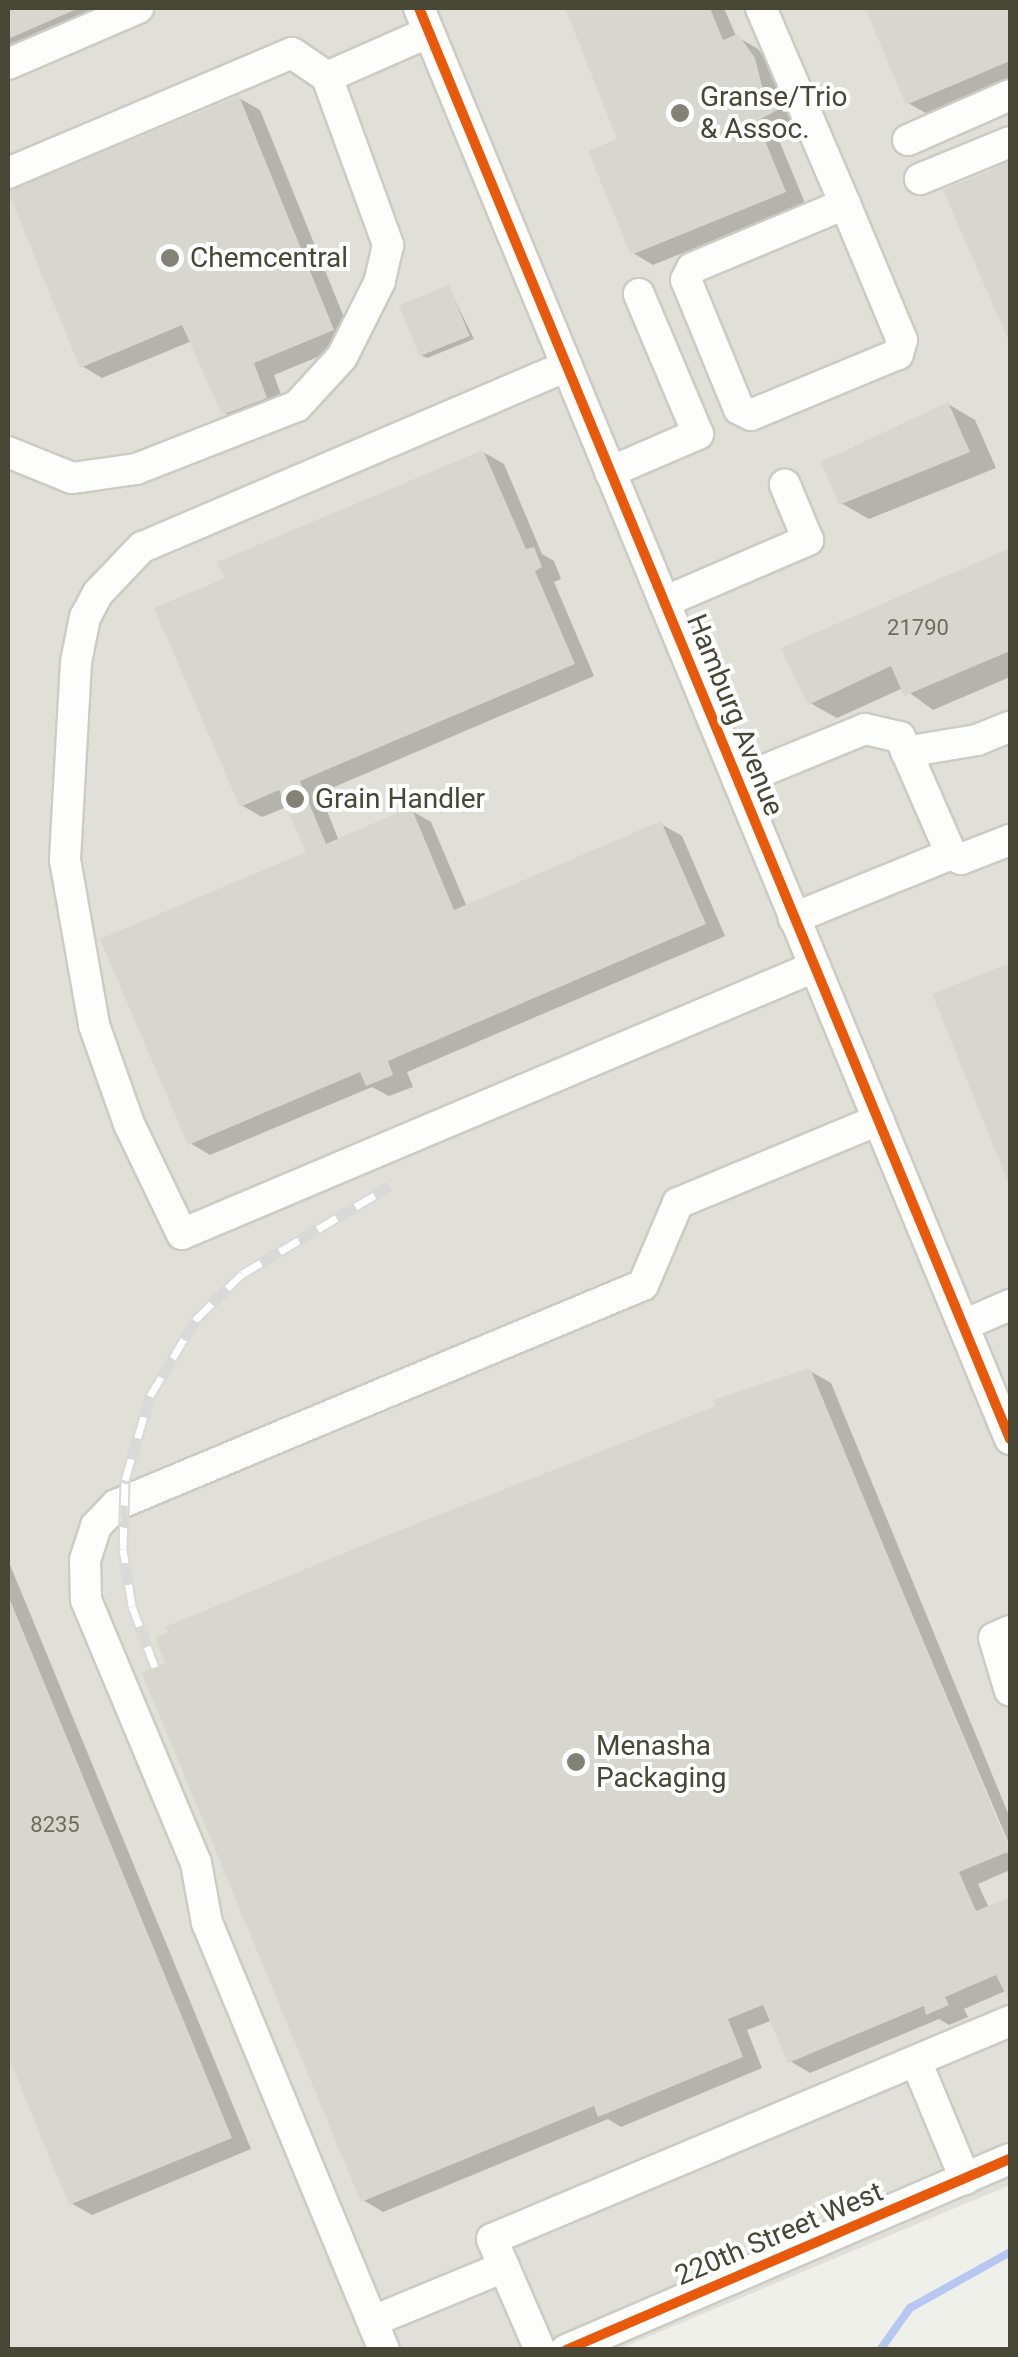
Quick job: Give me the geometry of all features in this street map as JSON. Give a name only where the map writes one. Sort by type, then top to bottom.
[{"type":"street","points":[[8,64],[138,8]]},
{"type":"street","points":[[760,8],[845,204],[902,340],[898,354],[750,415],[740,409],[686,280],[692,268],[845,204]]},
{"type":"street","points":[[327,77],[424,20]]},
{"type":"street","name":"Hamburg Avenue","points":[[424,20],[1010,1439]]},
{"type":"street","points":[[8,173],[292,52],[327,77],[388,245],[380,280],[342,357],[297,406],[136,469],[72,478],[8,452]]},
{"type":"street","points":[[908,140],[1010,95]]},
{"type":"street","points":[[920,179],[1010,142]]},
{"type":"street","points":[[610,472],[698,434],[639,294]]},
{"type":"street","points":[[566,366],[142,547],[98,593],[76,662],[65,860],[94,1025],[129,1124],[182,1234],[814,967]]},
{"type":"street","points":[[664,602],[808,540],[785,485]]},
{"type":"street","points":[[906,752],[1010,726]]},
{"type":"street","points":[[738,781],[865,728],[900,737],[951,854],[961,859],[1010,840]]},
{"type":"street","points":[[794,918],[951,854]]},
{"type":"street","points":[[504,2267],[378,2336],[206,1923],[196,1863],[86,1600],[84,1560],[96,1526],[116,1505],[642,1285],[678,1203],[878,1120]]},
{"type":"street","points":[[964,1325],[1010,1305]]},
{"type":"street","points":[[1010,1631],[994,1638],[1010,1690]]},
{"type":"street","points":[[540,2350],[492,2238],[1010,2021]]},
{"type":"street","points":[[916,2061],[965,2179]]},
{"type":"street","name":"220th Street West","points":[[566,2350],[1010,2159]]},
{"type":"shaded area","points":[[8,8],[1010,8],[1010,2185],[619,2349],[8,2350]]},
{"type":"shaded area","points":[[937,1426],[1010,1603],[1010,1785],[873,1453]]},
{"type":"shaded area","points":[[1010,1991],[1010,2065],[715,2188],[706,2167],[662,2185],[685,2240],[414,2349],[362,2225],[430,2197],[457,2258],[593,2202],[581,2169]]},
{"type":"building","points":[[8,8],[79,8],[8,39]]},
{"type":"building","name":"Granse/Trio & Assoc.","points":[[565,8],[710,8],[723,40],[738,34],[755,58],[764,94],[781,108],[757,121],[786,192],[631,255],[588,151],[617,139]]},
{"type":"building","points":[[865,8],[1010,8],[1010,61],[906,105]]},
{"type":"building","name":"Chemcentral","points":[[239,96],[334,330],[254,363],[267,398],[222,415],[182,325],[80,368],[8,191]]},
{"type":"building","points":[[1010,162],[1010,344],[943,190]]},
{"type":"building","points":[[449,285],[470,336],[420,356],[399,305]]},
{"type":"building","points":[[948,402],[970,452],[839,505],[821,462]]},
{"type":"building","name":"Grain Handler","points":[[483,450],[526,549],[534,547],[542,567],[535,571],[575,664],[300,781],[326,844],[411,807],[454,910],[661,821],[706,924],[388,1061],[393,1075],[366,1086],[360,1072],[188,1145],[100,939],[306,852],[279,790],[240,807],[154,608],[225,578],[217,562]]},
{"type":"building","points":[[1010,548],[1010,651],[904,696],[891,666],[808,705],[781,648]]},
{"type":"building","points":[[1010,963],[1010,1187],[932,994]]},
{"type":"building","name":"Menasha Packaging","points":[[810,1368],[1010,1851],[959,1872],[976,1911],[1010,1897],[1010,2003],[996,1975],[945,1997],[949,2005],[926,2015],[924,2006],[788,2063],[763,2005],[728,2019],[743,2057],[598,2117],[594,2106],[361,2202],[142,1673],[165,1663],[155,1638],[168,1632],[165,1627],[716,1406],[714,1400]]},
{"type":"building","points":[[8,1595],[232,2138],[69,2205],[8,2056]]},
{"type":"waterway","points":[[880,2350],[910,2308],[1010,2252]]},
{"type":"railway","points":[[155,1667],[132,1606],[123,1549],[125,1480],[150,1396],[196,1319],[242,1274],[390,1186]]},
{"type":"cycle path","points":[[419,8],[1010,1439]]},
{"type":"cycle path","points":[[566,2350],[1010,2159]]},
{"type":"place","name":"Granse/Trio & Assoc.","points":[[680,113]]},
{"type":"place","name":"Chemcentral","points":[[170,258]]},
{"type":"place","name":"Grain Handler","points":[[295,799]]},
{"type":"place","name":"Menasha Packaging","points":[[576,1762]]}]
